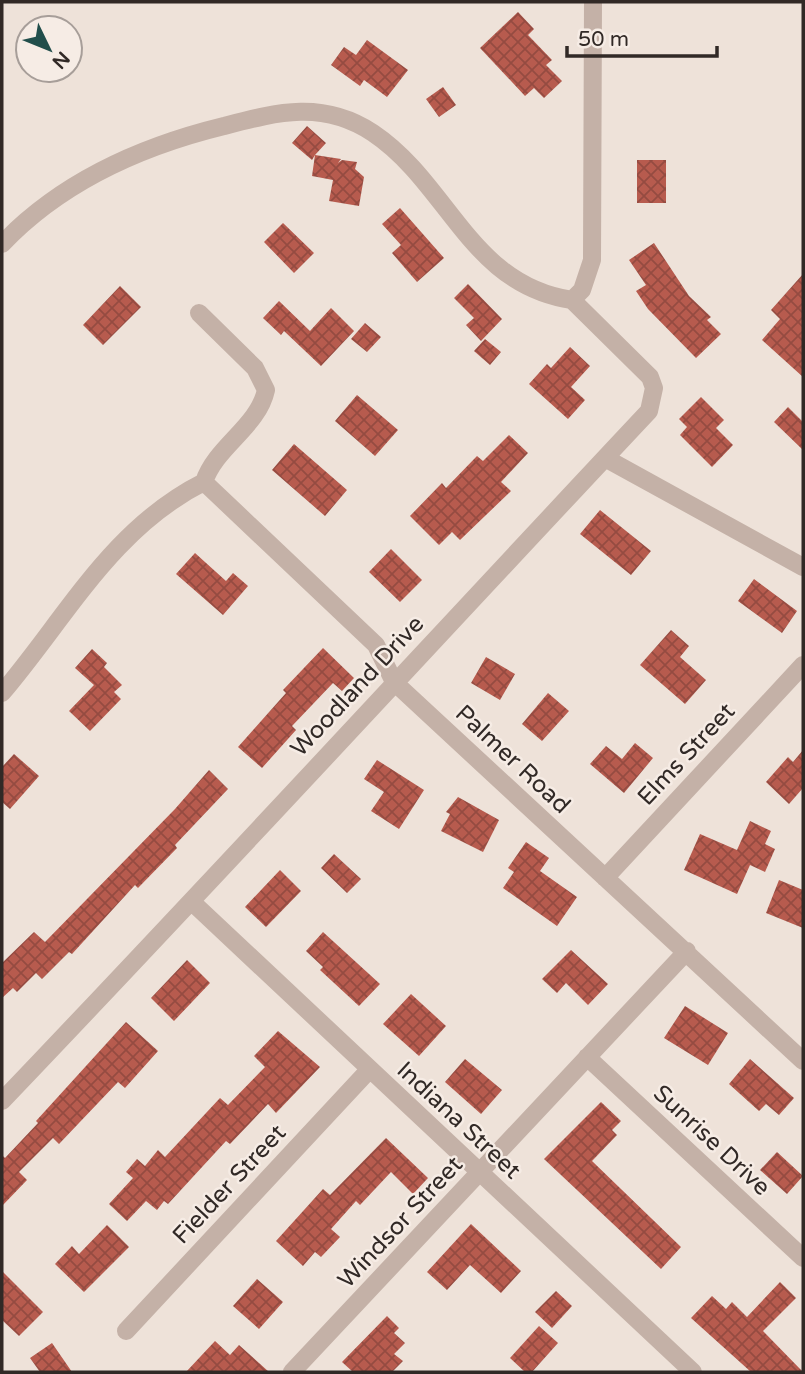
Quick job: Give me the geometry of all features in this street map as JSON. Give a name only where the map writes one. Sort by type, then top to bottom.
[{"type":"street","points":[[2,244],[19,226],[92,175],[139,151],[170,139],[271,114],[296,110],[317,112],[355,123],[374,134],[400,156],[480,251],[509,278],[528,289],[572,300],[582,290],[592,260],[593,2]]},
{"type":"street","name":"Woodland Drive","points":[[2,1101],[192,902],[649,411],[654,388],[650,377],[572,300]]},
{"type":"street","points":[[2,693],[86,584],[139,526],[171,498],[204,482],[218,454],[260,408],[267,390],[256,368],[199,313]]},
{"type":"street","points":[[606,458],[803,567]]},
{"type":"street","name":"Palmer Road","points":[[204,482],[376,645],[394,682],[803,1061]]},
{"type":"street","name":"Elms Street","points":[[605,878],[803,665]]},
{"type":"street","name":"Indiana Street","points":[[192,902],[693,1372]]},
{"type":"street","name":"Windsor Street","points":[[292,1372],[687,951]]},
{"type":"street","name":"Sunrise Drive","points":[[587,1057],[803,1258]]},
{"type":"street","name":"Fielder Street","points":[[125,1331],[369,1070]]},
{"type":"building","points":[[518,12],[534,29],[528,35],[552,60],[546,65],[562,81],[544,98],[534,88],[525,96],[480,48]]},
{"type":"building","points":[[367,40],[408,70],[387,97],[364,80],[360,86],[331,65],[344,47],[356,55]]},
{"type":"building","points":[[443,87],[456,105],[439,117],[426,99]]},
{"type":"building","points":[[307,126],[326,143],[312,160],[292,143]]},
{"type":"building","points":[[315,155],[341,159],[338,163],[342,160],[357,162],[355,169],[364,177],[359,206],[329,201],[333,180],[312,176]]},
{"type":"building","points":[[637,160],[666,160],[666,203],[637,203]]},
{"type":"building","points":[[400,208],[444,258],[417,282],[392,253],[401,245],[382,224]]},
{"type":"building","points":[[283,223],[314,253],[294,273],[264,242]]},
{"type":"building","points":[[654,243],[689,296],[711,317],[707,320],[721,334],[696,358],[648,309],[636,291],[646,285],[629,260]]},
{"type":"building","points":[[803,274],[803,377],[762,340],[780,319],[771,310]]},
{"type":"building","points":[[468,284],[502,319],[481,341],[466,325],[474,318],[454,298]]},
{"type":"building","points":[[120,286],[141,307],[103,345],[83,325]]},
{"type":"building","points":[[279,301],[310,331],[331,308],[354,331],[321,366],[284,331],[281,335],[263,318]]},
{"type":"building","points":[[365,323],[381,337],[367,352],[351,339]]},
{"type":"building","points":[[485,339],[501,352],[490,365],[474,351]]},
{"type":"building","points":[[570,347],[590,366],[571,387],[585,400],[568,419],[529,384],[547,364],[551,368]]},
{"type":"building","points":[[357,395],[398,430],[375,456],[335,421]]},
{"type":"building","points":[[701,397],[724,420],[716,428],[733,445],[712,467],[680,435],[687,427],[679,419]]},
{"type":"building","points":[[788,407],[803,422],[803,450],[774,422]]},
{"type":"building","points":[[509,435],[528,453],[501,482],[511,491],[460,540],[452,532],[439,545],[410,516],[442,483],[446,488],[477,456],[483,461]]},
{"type":"building","points":[[294,444],[347,490],[325,516],[272,470]]},
{"type":"building","points":[[600,510],[651,551],[631,575],[580,534]]},
{"type":"building","points":[[391,549],[422,580],[400,602],[369,572]]},
{"type":"building","points":[[195,553],[226,581],[233,573],[248,586],[223,615],[176,574]]},
{"type":"building","points":[[754,579],[797,611],[782,633],[738,601]]},
{"type":"building","points":[[671,630],[689,646],[680,657],[706,680],[685,704],[640,665]]},
{"type":"building","points":[[323,648],[354,678],[342,691],[333,683],[292,726],[296,730],[262,768],[238,747],[286,693],[283,690]]},
{"type":"building","points":[[92,649],[107,663],[104,667],[122,685],[114,692],[121,699],[90,731],[69,711],[94,685],[75,668]]},
{"type":"building","points":[[486,657],[515,674],[500,700],[471,683]]},
{"type":"building","points":[[548,693],[569,711],[542,741],[522,724]]},
{"type":"building","points":[[635,743],[653,758],[624,793],[590,764],[606,746],[622,759]]},
{"type":"building","points":[[803,750],[803,788],[789,804],[766,782],[788,757],[793,762]]},
{"type":"building","points":[[14,754],[39,776],[10,809],[2,802],[2,767]]},
{"type":"building","points":[[377,760],[424,790],[399,829],[371,811],[384,792],[364,779]]},
{"type":"building","points":[[209,770],[228,789],[175,845],[177,848],[138,888],[135,885],[72,954],[69,952],[42,979],[36,973],[17,992],[13,988],[2,998],[2,963],[34,932],[45,942],[175,809]]},
{"type":"building","points":[[458,797],[499,820],[483,852],[441,831],[450,814],[446,812]]},
{"type":"building","points":[[750,821],[771,831],[765,844],[775,849],[765,872],[750,865],[737,894],[684,870],[700,834],[737,850]]},
{"type":"building","points":[[526,842],[549,858],[540,871],[577,897],[557,926],[503,888],[514,872],[508,868]]},
{"type":"building","points":[[334,854],[361,879],[347,893],[321,868]]},
{"type":"building","points":[[280,870],[301,891],[266,927],[245,907]]},
{"type":"building","points":[[779,880],[803,890],[803,928],[766,913]]},
{"type":"building","points":[[323,932],[380,984],[359,1006],[320,970],[323,967],[306,951]]},
{"type":"building","points":[[571,950],[608,984],[588,1005],[566,983],[557,993],[542,979]]},
{"type":"building","points":[[187,960],[210,983],[174,1021],[151,998]]},
{"type":"building","points":[[411,994],[446,1026],[419,1056],[383,1024]]},
{"type":"building","points":[[685,1006],[728,1033],[708,1065],[664,1038]]},
{"type":"building","points":[[126,1022],[158,1051],[125,1088],[118,1082],[59,1144],[53,1138],[19,1172],[27,1180],[2,1206],[2,1155],[5,1158],[38,1123],[36,1121]]},
{"type":"building","points":[[278,1031],[320,1067],[276,1113],[268,1104],[230,1144],[226,1141],[168,1204],[164,1201],[157,1210],[146,1201],[127,1221],[109,1204],[133,1178],[126,1172],[137,1159],[145,1166],[158,1150],[165,1157],[220,1098],[228,1105],[265,1067],[254,1056]]},
{"type":"building","points":[[465,1059],[502,1090],[481,1114],[445,1082]]},
{"type":"building","points":[[750,1059],[794,1098],[779,1115],[766,1104],[759,1111],[729,1084]]},
{"type":"building","points":[[601,1102],[621,1121],[612,1130],[617,1135],[592,1161],[681,1247],[661,1269],[544,1159]]},
{"type":"building","points":[[386,1138],[428,1178],[413,1194],[391,1172],[360,1205],[356,1201],[331,1229],[340,1237],[321,1257],[315,1252],[303,1266],[276,1241],[323,1189],[330,1195]]},
{"type":"building","points":[[777,1152],[803,1176],[787,1194],[760,1170]]},
{"type":"building","points":[[471,1224],[521,1271],[501,1293],[470,1265],[447,1290],[427,1272]]},
{"type":"building","points":[[107,1225],[129,1247],[84,1292],[55,1264],[72,1246],[79,1254]]},
{"type":"building","points":[[2,1271],[43,1312],[19,1336],[2,1320]]},
{"type":"building","points":[[257,1279],[283,1302],[259,1329],[233,1306]]},
{"type":"building","points":[[780,1282],[796,1298],[763,1331],[803,1372],[751,1372],[691,1318],[712,1296],[726,1309],[732,1302],[747,1317]]},
{"type":"building","points":[[556,1291],[572,1306],[552,1328],[535,1312]]},
{"type":"building","points":[[387,1316],[399,1328],[394,1333],[405,1343],[394,1354],[403,1361],[392,1372],[353,1372],[342,1362]]},
{"type":"building","points":[[539,1326],[558,1343],[532,1372],[525,1372],[510,1358]]},
{"type":"building","points":[[215,1341],[230,1355],[239,1345],[269,1372],[186,1372]]},
{"type":"building","points":[[52,1343],[72,1372],[40,1372],[30,1358]]}]
